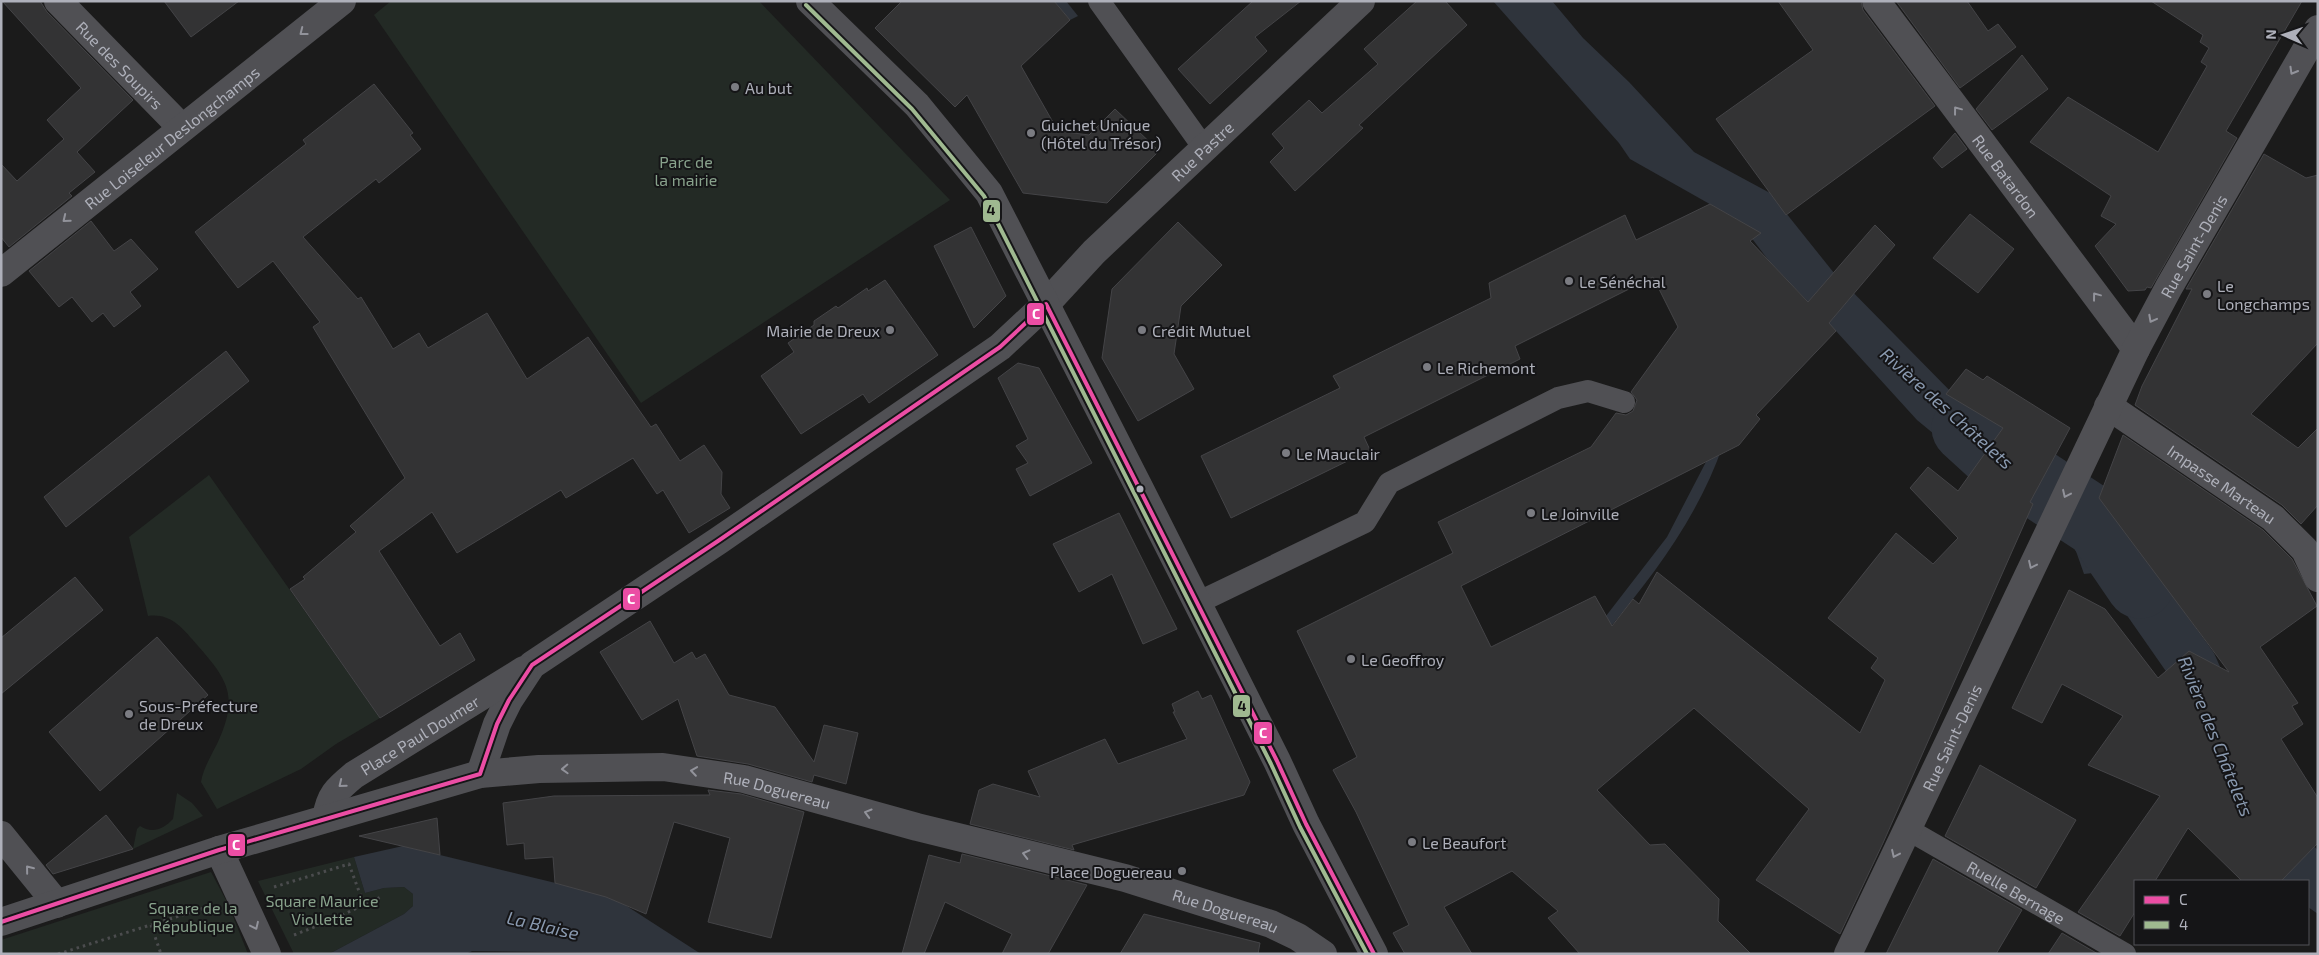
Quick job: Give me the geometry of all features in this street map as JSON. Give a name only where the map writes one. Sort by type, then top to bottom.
[{"type":"street","name":"Rue des Soupirs","points":[[58,1],[182,128]]},
{"type":"street","name":"Rue Loiseleur Deslongchamps","points":[[1,272],[342,1]]},
{"type":"street","points":[[810,1],[917,105],[988,193],[1277,761],[1306,824],[1374,954]]},
{"type":"street","name":"Rue Pastre","points":[[532,665],[718,541],[1000,347],[1046,304],[1094,252],[1362,1]]},
{"type":"street","name":"Rue Batardon","points":[[1876,1],[2136,349]]},
{"type":"street","name":"Rue Saint-Denis","points":[[1848,954],[2136,349],[2169,287],[2318,29]]},
{"type":"street","name":"Impasse Marteau","points":[[2108,406],[2272,518],[2305,550],[2318,578]]},
{"type":"street","points":[[480,774],[497,724],[509,700],[532,665]]},
{"type":"street","name":"Place Paul Doumer","points":[[326,818],[328,802],[336,790],[354,775],[532,665]]},
{"type":"street","name":"Rue Doguereau","points":[[1,922],[219,850],[480,774],[539,769],[663,767],[744,778],[917,827],[1125,878],[1271,924],[1298,937],[1323,954]]},
{"type":"street","points":[[1,835],[57,904]]},
{"type":"street","points":[[219,850],[266,950]]},
{"type":"lane","points":[[1099,1],[1204,148]]},
{"type":"lane","points":[[1197,603],[1365,522],[1389,483],[1558,398],[1588,390],[1624,402]]},
{"type":"lane","name":"Ruelle Bernage","points":[[1907,829],[2125,954]]},
{"type":"path","points":[[266,950],[383,896]]},
{"type":"path","points":[[151,925],[161,954]]},
{"type":"green space","name":"Parc de la mairie","points":[[391,1],[759,1],[950,200],[641,403],[374,15]]},
{"type":"green space","points":[[209,475],[380,718],[336,744],[301,769],[217,809],[201,782],[205,767],[217,744],[228,712],[229,699],[226,687],[214,665],[183,629],[168,618],[148,616],[129,537]]},
{"type":"green space","points":[[177,793],[192,803],[203,816],[133,849],[137,829],[140,826],[149,830],[158,829],[173,819]]},
{"type":"green space","name":"Square Maurice Viollette","points":[[354,857],[365,893],[384,888],[404,887],[413,894],[413,906],[404,914],[329,954],[294,954],[258,881]]},
{"type":"green space","name":"Square de la République","points":[[211,872],[228,904],[248,954],[1,954],[1,940]]},
{"type":"water","points":[[1054,1],[1066,1],[1078,16],[1070,20]]},
{"type":"water","points":[[1493,1],[1552,1],[1583,38],[1629,82],[1694,152],[1770,193],[1834,273],[1962,403],[2054,458],[2033,504],[1940,439],[1917,420],[1769,261],[1738,220],[1630,159],[1619,143]]},
{"type":"water","points":[[1723,445],[1701,496],[1674,543],[1642,588],[1607,631],[1606,616],[1667,537],[1708,458]]},
{"type":"water","points":[[2093,485],[2214,653],[2289,824],[2318,850],[2318,914],[2309,908],[2309,880],[2275,880],[2270,876],[2179,690],[2103,581],[2093,573],[2084,574],[2070,534]]},
{"type":"water","name":"La Blaise","points":[[403,846],[597,893],[622,903],[701,954],[472,951],[466,954],[329,954],[404,914],[413,906],[413,894],[404,887],[384,888],[365,893],[354,857]]},
{"type":"building","points":[[2,1],[40,1],[47,12],[133,100],[77,152],[95,172],[69,193],[72,196],[9,247],[1,237],[1,164],[17,181],[64,139],[47,120],[81,88]]},
{"type":"building","points":[[164,1],[239,1],[191,37]]},
{"type":"building","points":[[902,1],[1054,1],[1070,20],[1021,66],[1058,131],[1089,135],[1115,109],[1159,151],[1107,203],[1023,193],[967,95],[955,107],[875,28]]},
{"type":"building","points":[[1253,1],[1301,1],[1255,37],[1267,51],[1210,104],[1178,69]]},
{"type":"building","points":[[1417,1],[1445,1],[1467,25],[1359,125],[1363,128],[1295,191],[1270,162],[1284,148],[1272,134],[1309,100],[1322,113],[1378,64],[1364,49]]},
{"type":"building","points":[[1778,1],[1861,1],[1863,10],[1935,106],[1786,215],[1716,119],[1813,50]]},
{"type":"building","points":[[1896,1],[1967,1],[1988,31],[1998,24],[2016,47],[1960,88]]},
{"type":"building","points":[[2151,1],[2302,1],[2226,131],[2237,138],[2151,288],[2147,287],[2145,290],[2128,291],[2095,246],[2116,224],[2101,216],[2111,196],[2030,142],[2068,97],[2158,152],[2207,66],[2201,62],[2209,48],[2200,42],[2203,35]]},
{"type":"building","points":[[2022,55],[2048,89],[1992,130],[1976,109]]},
{"type":"building","points":[[374,84],[413,133],[410,135],[421,149],[379,183],[376,179],[303,237],[358,299],[361,297],[393,349],[419,333],[428,348],[487,313],[527,379],[588,337],[651,427],[656,424],[680,461],[704,445],[722,472],[721,494],[730,508],[689,533],[663,490],[657,494],[633,458],[566,498],[561,490],[457,553],[432,512],[379,551],[440,646],[460,633],[475,660],[380,718],[290,589],[305,579],[303,577],[356,532],[350,526],[405,478],[313,327],[320,322],[273,261],[238,288],[195,232],[306,144],[303,140]]},
{"type":"building","points":[[1955,133],[1967,149],[1942,168],[1933,158]]},
{"type":"building","points":[[2264,154],[2306,178],[2318,175],[2318,343],[2251,414],[2298,448],[2318,428],[2318,505],[2301,524],[2282,505],[2135,405],[2142,386],[2192,289],[2186,289]]},
{"type":"building","points":[[1710,204],[1761,233],[1750,241],[1808,302],[1875,225],[1895,245],[1829,323],[1836,331],[1756,415],[1760,419],[1739,445],[1461,586],[1491,647],[1595,596],[1612,626],[1633,599],[1639,604],[1657,572],[1860,733],[1885,680],[1871,668],[1878,658],[1828,618],[1896,533],[1933,564],[1958,538],[1910,488],[1928,467],[1958,491],[2003,428],[1946,394],[1966,369],[1983,380],[1987,376],[2070,428],[2030,502],[2033,504],[1883,843],[1840,934],[1756,880],[1809,809],[1694,708],[1597,790],[1650,845],[1665,844],[1719,899],[1718,921],[1751,954],[1580,954],[1548,918],[1558,911],[1512,871],[1444,907],[1472,954],[1405,954],[1393,933],[1409,925],[1356,812],[1333,770],[1357,757],[1297,631],[1453,553],[1438,522],[1591,447],[1616,413],[1626,415],[1633,411],[1637,400],[1631,392],[1678,327],[1653,277],[1515,346],[1520,359],[1364,437],[1370,450],[1231,518],[1201,456],[1340,388],[1333,376],[1491,298],[1489,283],[1625,215],[1636,240]]},
{"type":"building","points":[[1970,214],[2014,249],[1978,293],[1933,258]]},
{"type":"building","points":[[91,221],[114,251],[131,239],[158,269],[130,292],[141,306],[114,327],[103,313],[92,322],[72,297],[59,307],[29,271]]},
{"type":"building","name":"Crédit Mutuel","points":[[1178,222],[1222,265],[1181,306],[1174,354],[1194,389],[1138,421],[1102,358],[1112,289]]},
{"type":"building","points":[[971,227],[1006,296],[974,328],[934,246]]},
{"type":"building","name":"Mairie de Dreux","points":[[885,280],[938,355],[869,403],[863,394],[801,434],[761,376],[794,352],[788,343],[814,325],[814,321],[836,306],[838,308],[867,288],[868,291]]},
{"type":"building","points":[[226,351],[249,381],[66,527],[44,497]]},
{"type":"building","points":[[1018,363],[1039,368],[1092,463],[1030,496],[1016,469],[1028,463],[1016,446],[1028,439],[998,378]]},
{"type":"building","points":[[2123,435],[2263,530],[2292,559],[2317,606],[2260,647],[2298,703],[2292,706],[2303,724],[2281,739],[2318,798],[2318,843],[2282,880],[2241,880],[2188,828],[2156,880],[2134,880],[2134,914],[2120,936],[2078,912],[2160,796],[2088,765],[2123,716],[2062,684],[2042,723],[2012,708],[2069,590],[2105,609],[2158,678],[2189,651],[2229,672],[2099,498]]},
{"type":"building","points":[[1119,513],[1177,629],[1143,644],[1112,574],[1079,592],[1053,544]]},
{"type":"building","points":[[75,577],[103,610],[1,694],[1,638]]},
{"type":"building","points":[[650,621],[674,663],[692,652],[696,659],[705,654],[729,695],[775,707],[814,762],[824,725],[858,733],[846,784],[814,775],[812,782],[748,764],[697,756],[678,699],[642,720],[600,652]]},
{"type":"building","name":"Sous-Préfecture de Dreux","points":[[157,637],[208,695],[100,791],[49,732]]},
{"type":"building","points":[[1198,691],[1202,699],[1211,695],[1250,782],[1244,795],[1072,845],[1074,850],[970,824],[979,790],[993,784],[1040,797],[1028,771],[1105,739],[1118,764],[1187,739],[1173,712],[1175,712],[1172,704]]},
{"type":"building","points":[[1980,765],[2076,820],[2036,888],[1945,836]]},
{"type":"building","points":[[708,790],[741,794],[804,812],[771,938],[708,922],[730,838],[674,822],[646,914],[606,897],[555,883],[553,857],[525,859],[524,843],[507,845],[503,803],[554,796],[710,795]]},
{"type":"building","points":[[106,815],[133,849],[53,874],[46,865]]},
{"type":"building","points":[[437,818],[440,855],[359,836]]},
{"type":"building","points":[[962,854],[1087,885],[1048,954],[1002,954],[1012,934],[945,902],[924,954],[902,954],[929,855],[960,863]]},
{"type":"building","points":[[1933,859],[2022,910],[1996,954],[1886,954]]},
{"type":"building","points":[[1144,914],[1260,943],[1258,954],[1120,954]]},
{"type":"building","points":[[2062,933],[2098,954],[2048,954]]},
{"type":"waterway","name":"Rivière des Châtelets","points":[[1966,428],[2001,460],[2099,524],[2140,584]]},
{"type":"transit line","name":"4","points":[[806,5],[912,109],[984,196],[1271,764],[1300,827],[1367,954]]},
{"type":"transit line","name":"C","points":[[1,922],[219,850],[480,774],[497,724],[509,700],[532,665],[718,541],[1000,347],[1046,304],[1277,761],[1306,824],[1374,954]]},
{"type":"place","name":"Au but","points":[[735,87]]},
{"type":"place","name":"Guichet Unique (Hôtel du Trésor)","points":[[1031,133]]},
{"type":"place","name":"Le Sénéchal","points":[[1569,281]]},
{"type":"place","name":"Le Longchamps","points":[[2207,294]]},
{"type":"place","name":"Mairie de Dreux","points":[[890,330]]},
{"type":"place","name":"Crédit Mutuel","points":[[1142,330]]},
{"type":"place","name":"Le Richemont","points":[[1427,367]]},
{"type":"place","name":"Le Mauclair","points":[[1286,453]]},
{"type":"place","name":"Le Joinville","points":[[1531,513]]},
{"type":"place","name":"Le Geoffroy","points":[[1351,659]]},
{"type":"place","name":"Sous-Préfecture de Dreux","points":[[129,714]]},
{"type":"place","name":"Le Beaufort","points":[[1412,842]]},
{"type":"place","name":"Place Doguereau","points":[[1182,871]]}]
